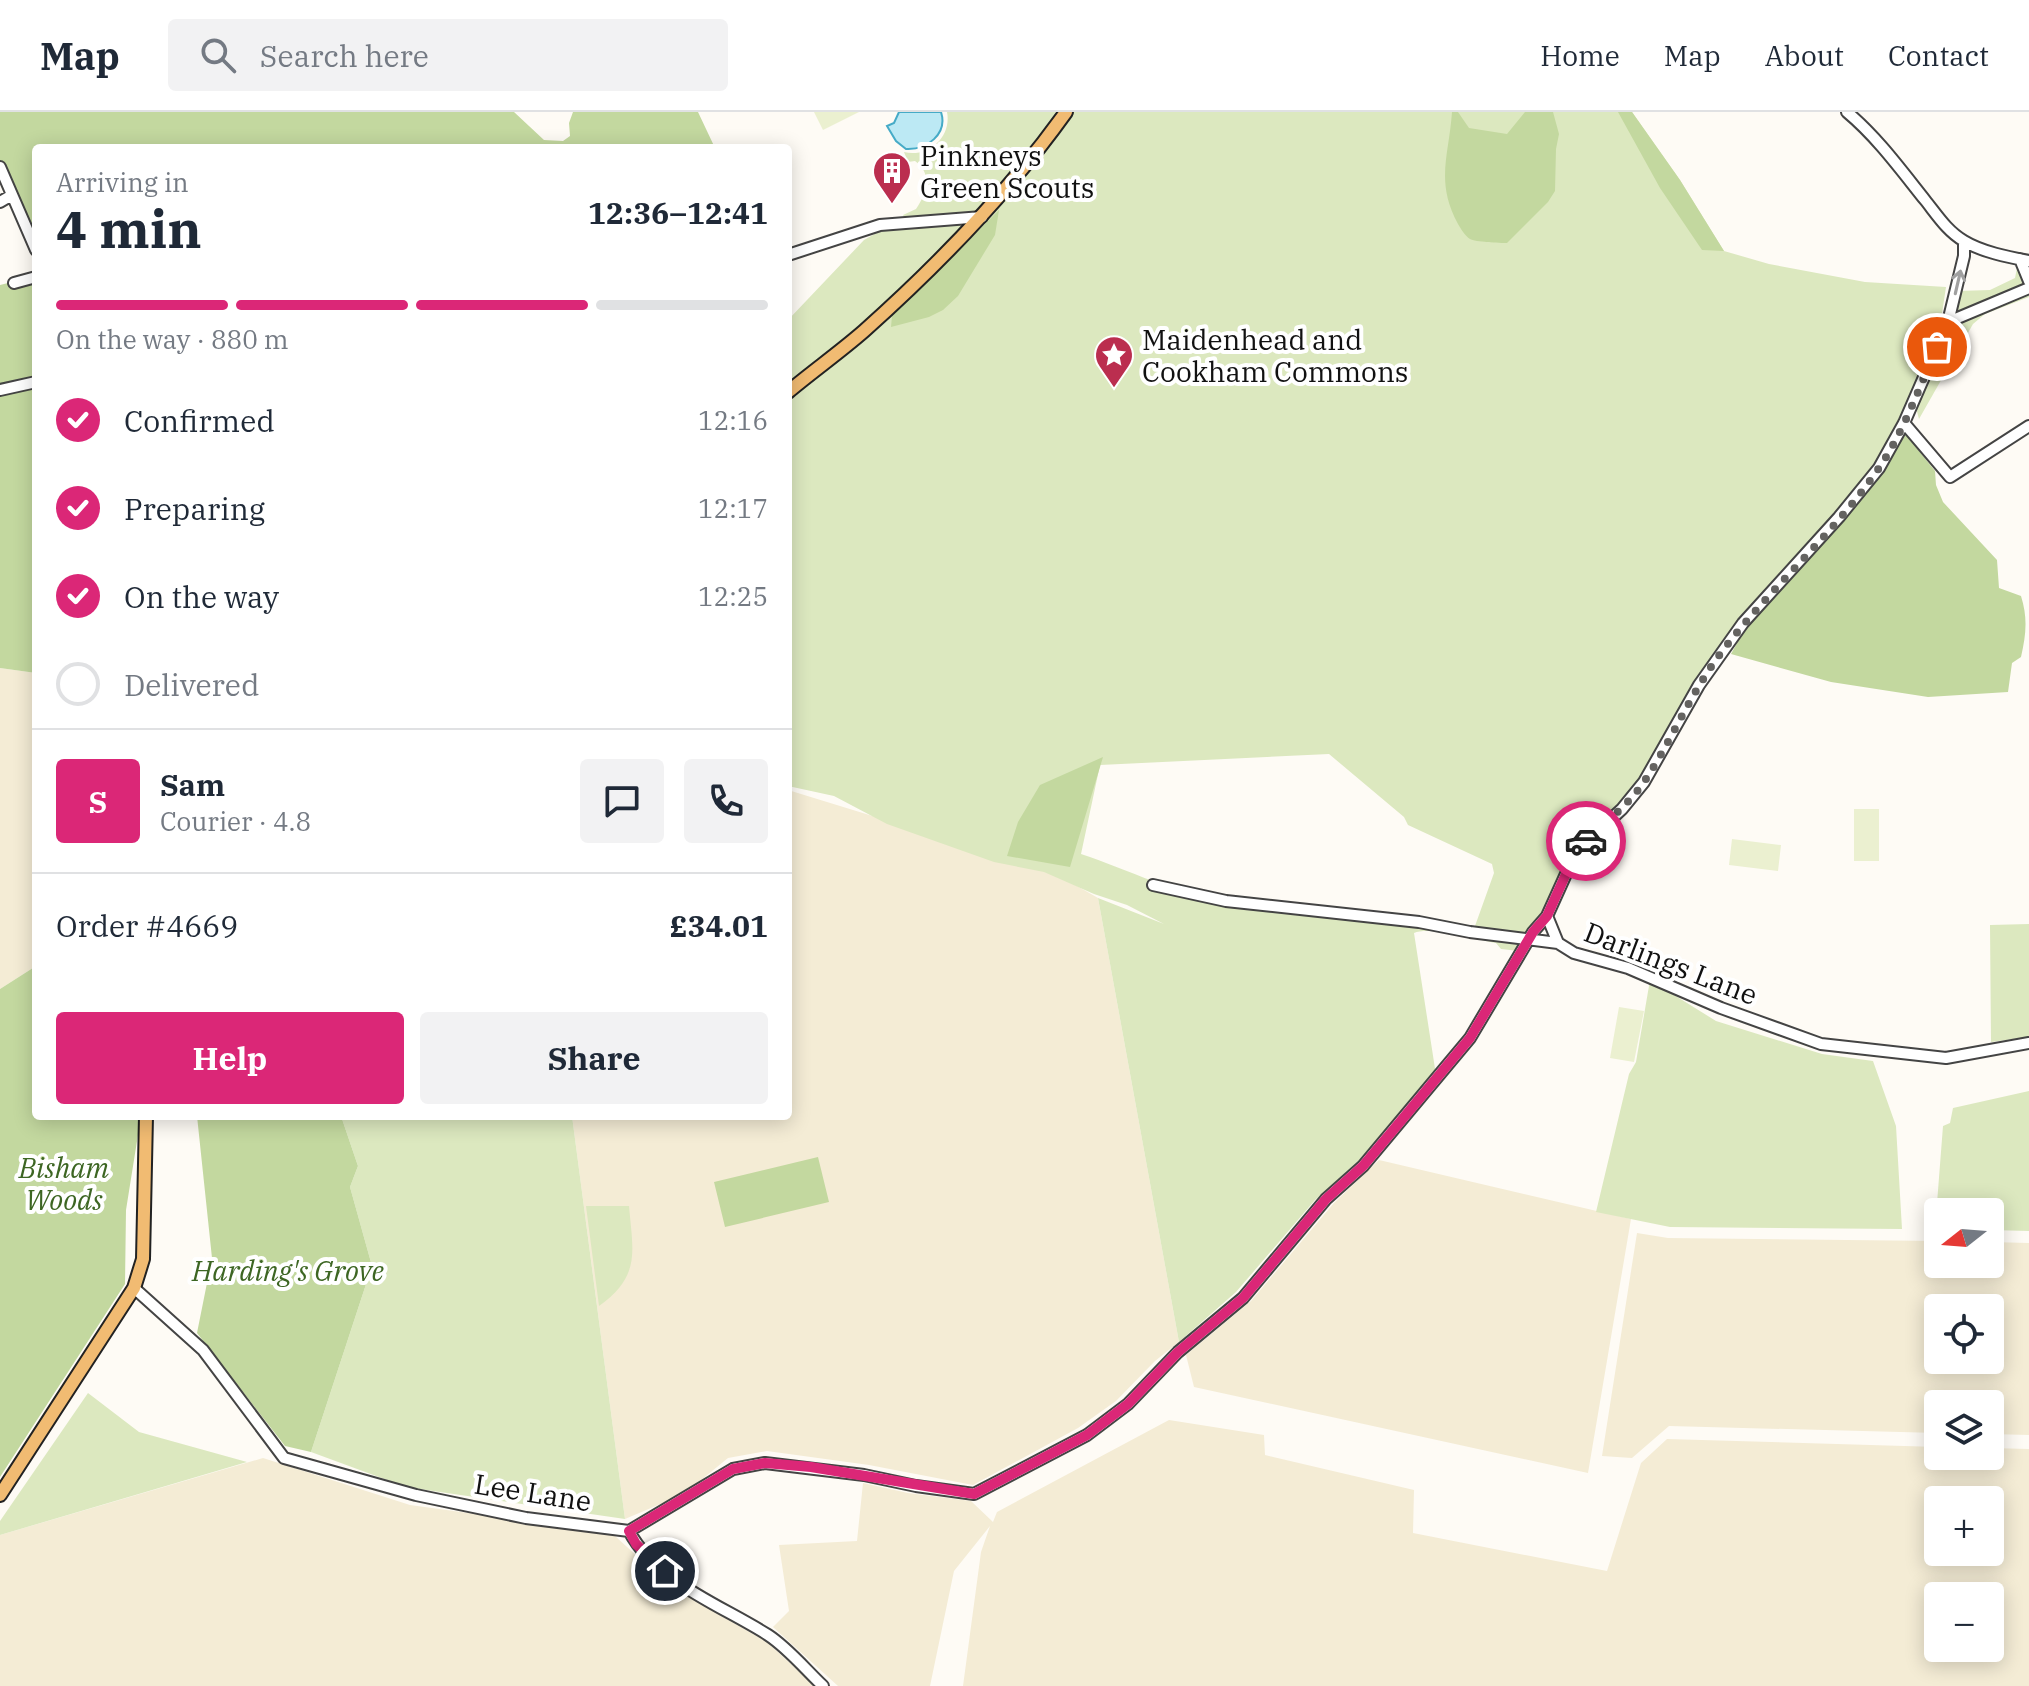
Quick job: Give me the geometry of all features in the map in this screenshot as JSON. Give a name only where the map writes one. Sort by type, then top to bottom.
[{"type":"main road","points":[[792,389],[921,279],[1028,165],[1066,112]]},
{"type":"main road","points":[[0,1495],[134,1288],[143,1259],[146,1120]]},
{"type":"street","points":[[1847,112],[1880,145],[1948,229],[1964,242],[2025,260],[2029,281]]},
{"type":"street","points":[[0,167],[32,241]]},
{"type":"street","points":[[0,202],[12,195]]},
{"type":"street","points":[[792,254],[880,225],[982,217]]},
{"type":"street","points":[[823,1686],[771,1638],[681,1585],[649,1557],[629,1531],[733,1469],[765,1463],[811,1467],[974,1494],[1087,1435],[1128,1404],[1178,1352],[1243,1298],[1326,1199],[1363,1166],[1470,1038],[1533,932],[1547,916],[1582,846],[1622,809],[1644,782],[1722,651],[1879,468],[1904,423],[1948,322],[1964,256],[1964,242]]},
{"type":"street","points":[[14,283],[32,278]]},
{"type":"street","points":[[1948,322],[2029,288]]},
{"type":"street","points":[[0,390],[32,383]]},
{"type":"street","points":[[1904,423],[1950,477],[2029,426]]},
{"type":"street","name":"Darlings Lane","points":[[1153,885],[1226,901],[1419,922],[1558,943],[1574,953],[1628,968],[1721,1008],[1821,1044],[1946,1058],[2029,1043]]},
{"type":"street","points":[[1547,916],[1558,943]]},
{"type":"street","name":"Lee Lane","points":[[134,1288],[203,1350],[284,1458],[416,1495],[526,1518],[629,1531]]},
{"type":"shaded area","points":[[0,668],[32,672],[32,969],[0,989]]},
{"type":"shaded area","points":[[792,791],[1051,871],[1098,898],[1179,1342],[1155,1361],[1116,1401],[1078,1428],[973,1485],[869,1465],[767,1451],[728,1458],[684,1494],[625,1519],[573,1120],[792,1120]]},
{"type":"shaded area","points":[[1379,1160],[1631,1219],[1588,1473],[1194,1387],[1186,1355],[1251,1301],[1334,1203]]},
{"type":"shaded area","points":[[1637,1233],[1668,1238],[1924,1241],[1924,1278],[2004,1278],[2004,1242],[2029,1243],[2029,1435],[2004,1434],[2004,1390],[1924,1390],[1924,1433],[1669,1426],[1632,1458],[1602,1456]]},
{"type":"shaded area","points":[[1169,1420],[1264,1435],[1265,1455],[1414,1490],[1413,1533],[1607,1571],[1641,1463],[1667,1439],[1924,1447],[1924,1470],[2004,1470],[2004,1448],[2029,1449],[2029,1686],[963,1686],[981,1552],[990,1526],[954,1571],[930,1686],[838,1686],[773,1627],[789,1611],[779,1545],[857,1541],[863,1483],[908,1493],[971,1501],[993,1522],[997,1512]]},
{"type":"shaded area","points":[[263,1458],[410,1505],[615,1536],[649,1567],[697,1602],[767,1642],[815,1686],[0,1686],[0,1535]]},
{"type":"green space","points":[[0,112],[514,112],[544,140],[563,141],[570,136],[569,123],[573,112],[698,112],[713,144],[32,144],[32,237],[0,161]]},
{"type":"green space","points":[[814,112],[859,112],[823,130]]},
{"type":"green space","points":[[947,112],[1632,112],[1680,180],[1724,251],[1769,264],[1865,282],[1946,287],[1941,320],[1918,389],[1879,463],[1834,519],[1772,585],[1628,799],[1597,828],[1519,951],[1501,949],[1496,943],[1454,934],[1431,931],[1414,933],[1436,1075],[1358,1161],[1315,1200],[1236,1292],[1179,1342],[1098,898],[1164,924],[1127,905],[1044,872],[994,862],[887,824],[834,796],[792,787],[792,316],[864,240],[880,231],[910,228],[903,215],[916,209],[920,203],[926,178],[921,166],[915,161],[908,162],[904,152],[929,149],[946,130]],"holes":[[[1329,754],[1404,817],[1408,825],[1492,864],[1494,873],[1475,926],[1197,894],[1081,854],[1100,765]]]},
{"type":"green space","points":[[1452,112],[1458,112],[1469,128],[1507,134],[1525,112],[1553,112],[1559,134],[1555,191],[1507,243],[1470,239],[1460,228],[1451,209],[1445,168]]},
{"type":"green space","points":[[1618,112],[1632,112],[1680,180],[1724,251],[1702,250],[1660,188]]},
{"type":"green space","points":[[999,210],[995,235],[958,296],[943,310],[929,317],[891,327],[892,316]]},
{"type":"green space","points":[[2029,265],[2029,297],[1985,314],[1973,324],[1919,419],[1916,408],[1943,341],[1958,291],[1990,290],[2015,278],[2017,268]]},
{"type":"green space","points":[[32,277],[32,378],[14,382],[17,392],[32,389],[32,672],[0,668],[0,285]]},
{"type":"green space","points":[[1904,432],[1935,471],[1936,485],[1943,502],[1997,560],[1999,588],[2021,596],[2025,619],[2024,641],[2021,657],[2012,663],[2008,692],[1928,697],[1831,682],[1731,654],[1753,614]]},
{"type":"green space","points":[[1103,757],[1070,867],[1007,856],[1018,822],[1040,785]]},
{"type":"green space","points":[[1854,809],[1879,809],[1879,861],[1854,861]]},
{"type":"green space","points":[[1732,839],[1781,845],[1778,871],[1729,865]]},
{"type":"green space","points":[[2029,924],[2029,1037],[1991,1042],[1990,925]]},
{"type":"green space","name":"Bisham Woods","points":[[32,969],[32,1120],[140,1120],[126,1210],[125,1284],[0,1477],[0,989]]},
{"type":"green space","points":[[1650,980],[1716,1021],[1822,1054],[1873,1061],[1896,1126],[1902,1229],[1670,1227],[1596,1212],[1629,1074],[1636,1062]]},
{"type":"green space","points":[[1619,1007],[1644,1011],[1634,1062],[1610,1058]]},
{"type":"green space","points":[[2029,1091],[2029,1231],[2004,1230],[2004,1198],[1937,1198],[1943,1126],[1950,1123],[1953,1108]]},
{"type":"green space","name":"Harding's Grove","points":[[197,1120],[342,1120],[358,1166],[350,1187],[372,1266],[311,1452],[285,1446],[197,1333],[212,1258]]},
{"type":"green space","points":[[342,1120],[573,1120],[625,1519],[406,1487],[311,1452],[372,1266],[350,1187],[358,1166]]},
{"type":"green space","points":[[818,1157],[829,1202],[725,1227],[714,1182]]},
{"type":"green space","points":[[586,1206],[629,1206],[632,1250],[628,1273],[613,1295],[599,1306]]},
{"type":"green space","points":[[88,1393],[139,1432],[247,1462],[0,1535],[0,1521]]},
{"type":"water","points":[[899,112],[941,112],[939,134],[928,144],[906,149],[896,141],[887,126],[894,123]]},
{"type":"way so far","points":[[1586,841],[1622,809],[1644,782],[1699,685],[1743,623],[1879,468],[1898,437],[1937,347]]},
{"type":"place","name":"Pinkneys Green Scouts","points":[[892,205]]},
{"type":"place","name":"Maidenhead and Cookham Commons","points":[[1114,389]]},
{"type":"route","points":[[665,1571],[636,1544],[629,1531],[733,1469],[765,1463],[811,1467],[974,1494],[1087,1435],[1128,1404],[1178,1352],[1243,1298],[1326,1199],[1363,1166],[1470,1038],[1533,932],[1547,916],[1566,874],[1586,841]]}]
